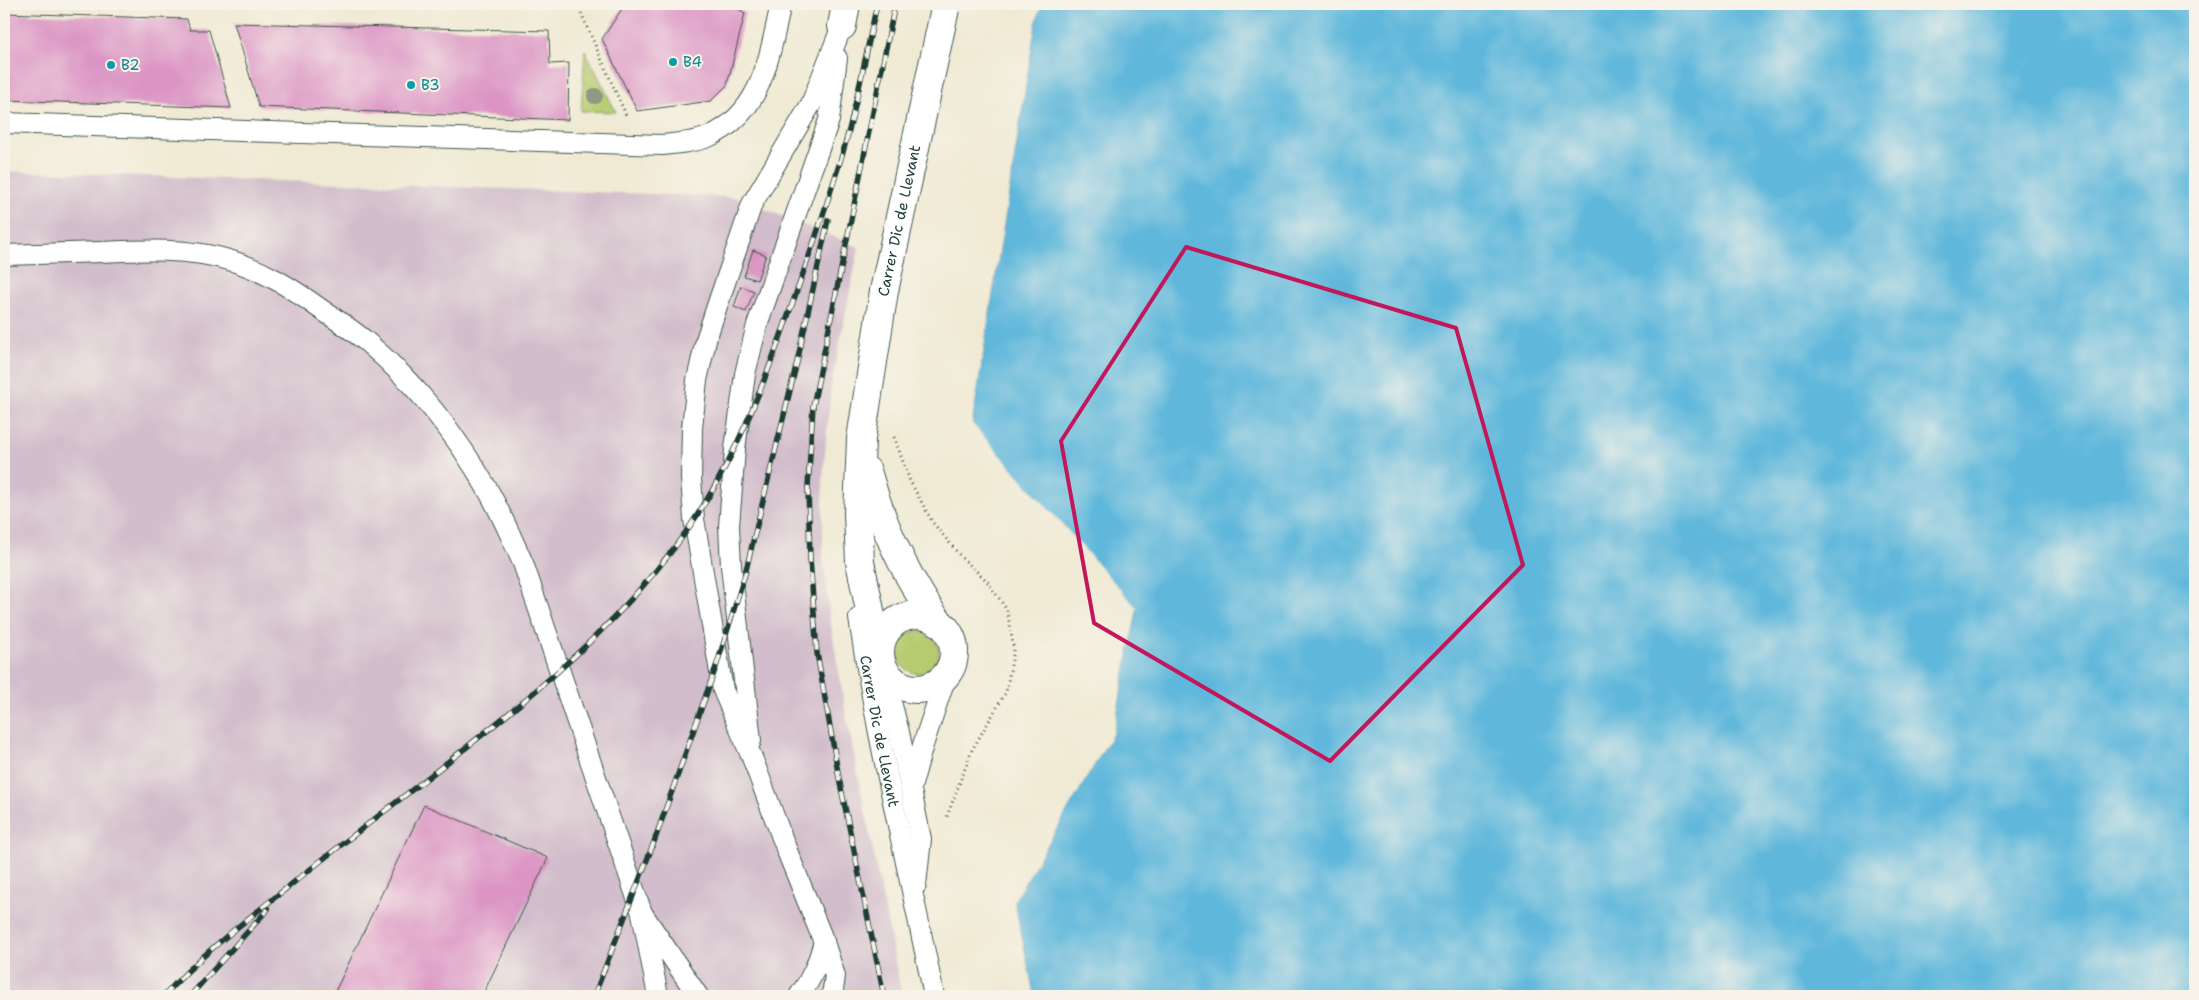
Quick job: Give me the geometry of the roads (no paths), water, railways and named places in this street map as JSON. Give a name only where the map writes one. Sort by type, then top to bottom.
[{"type":"street","name":"Carrer Dic de Llevant","points":[[861,439],[874,498],[892,544],[915,589],[938,622],[948,632],[953,642],[954,656],[947,673],[931,687],[919,690],[906,688],[888,676],[881,664],[860,562],[858,514],[861,439],[884,291],[946,4]]},
{"type":"street","name":"Carrer Dic de Llevant","points":[[881,664],[879,652],[882,639],[889,627],[898,620],[907,616],[918,615],[938,622]]},
{"type":"lane","points":[[4,123],[662,145],[706,138],[725,128],[738,118],[752,101],[760,83],[781,4]]},
{"type":"lane","points":[[832,996],[835,976],[824,942],[787,852],[753,760],[723,690],[694,519],[691,478],[692,428],[697,380],[706,340],[752,204],[811,104],[844,15]]},
{"type":"lane","points":[[753,760],[731,566],[729,526],[735,449],[745,374],[757,325],[828,120],[844,15]]},
{"type":"lane","points":[[4,255],[138,250],[183,251],[229,260],[261,272],[291,288],[368,342],[408,382],[439,418],[489,491],[523,564],[642,913],[658,996]]},
{"type":"lane","name":"Carrer Dic de Llevant","points":[[860,562],[858,608],[867,672],[897,825],[915,900],[934,996]]},
{"type":"lane","name":"Carrer Dic de Llevant","points":[[881,664],[899,732],[921,839],[915,900]]},
{"type":"lane","points":[[911,789],[923,745],[947,673]]},
{"type":"lane","points":[[642,913],[698,996]]},
{"type":"lane","points":[[799,996],[817,966],[824,942]]},
{"type":"water","points":[[1041,4],[2195,4],[2195,996],[1034,996],[1014,901],[1113,733],[1137,609],[972,423],[1035,26]]},
{"type":"railway","points":[[164,996],[194,965],[242,923],[481,736],[553,676],[596,636],[636,594],[692,523],[709,497],[738,442],[792,305],[843,152],[877,4]]},
{"type":"railway","points":[[884,996],[839,778],[817,653],[810,559],[808,487],[813,406],[895,4]]},
{"type":"railway","points":[[594,996],[654,842],[717,664],[745,574],[798,358],[828,220]]},
{"type":"railway","points":[[190,996],[268,909]]},
{"type":"place","name":"B4","points":[[673,62]]},
{"type":"place","name":"B2","points":[[111,65]]},
{"type":"place","name":"B3","points":[[411,85]]}]
